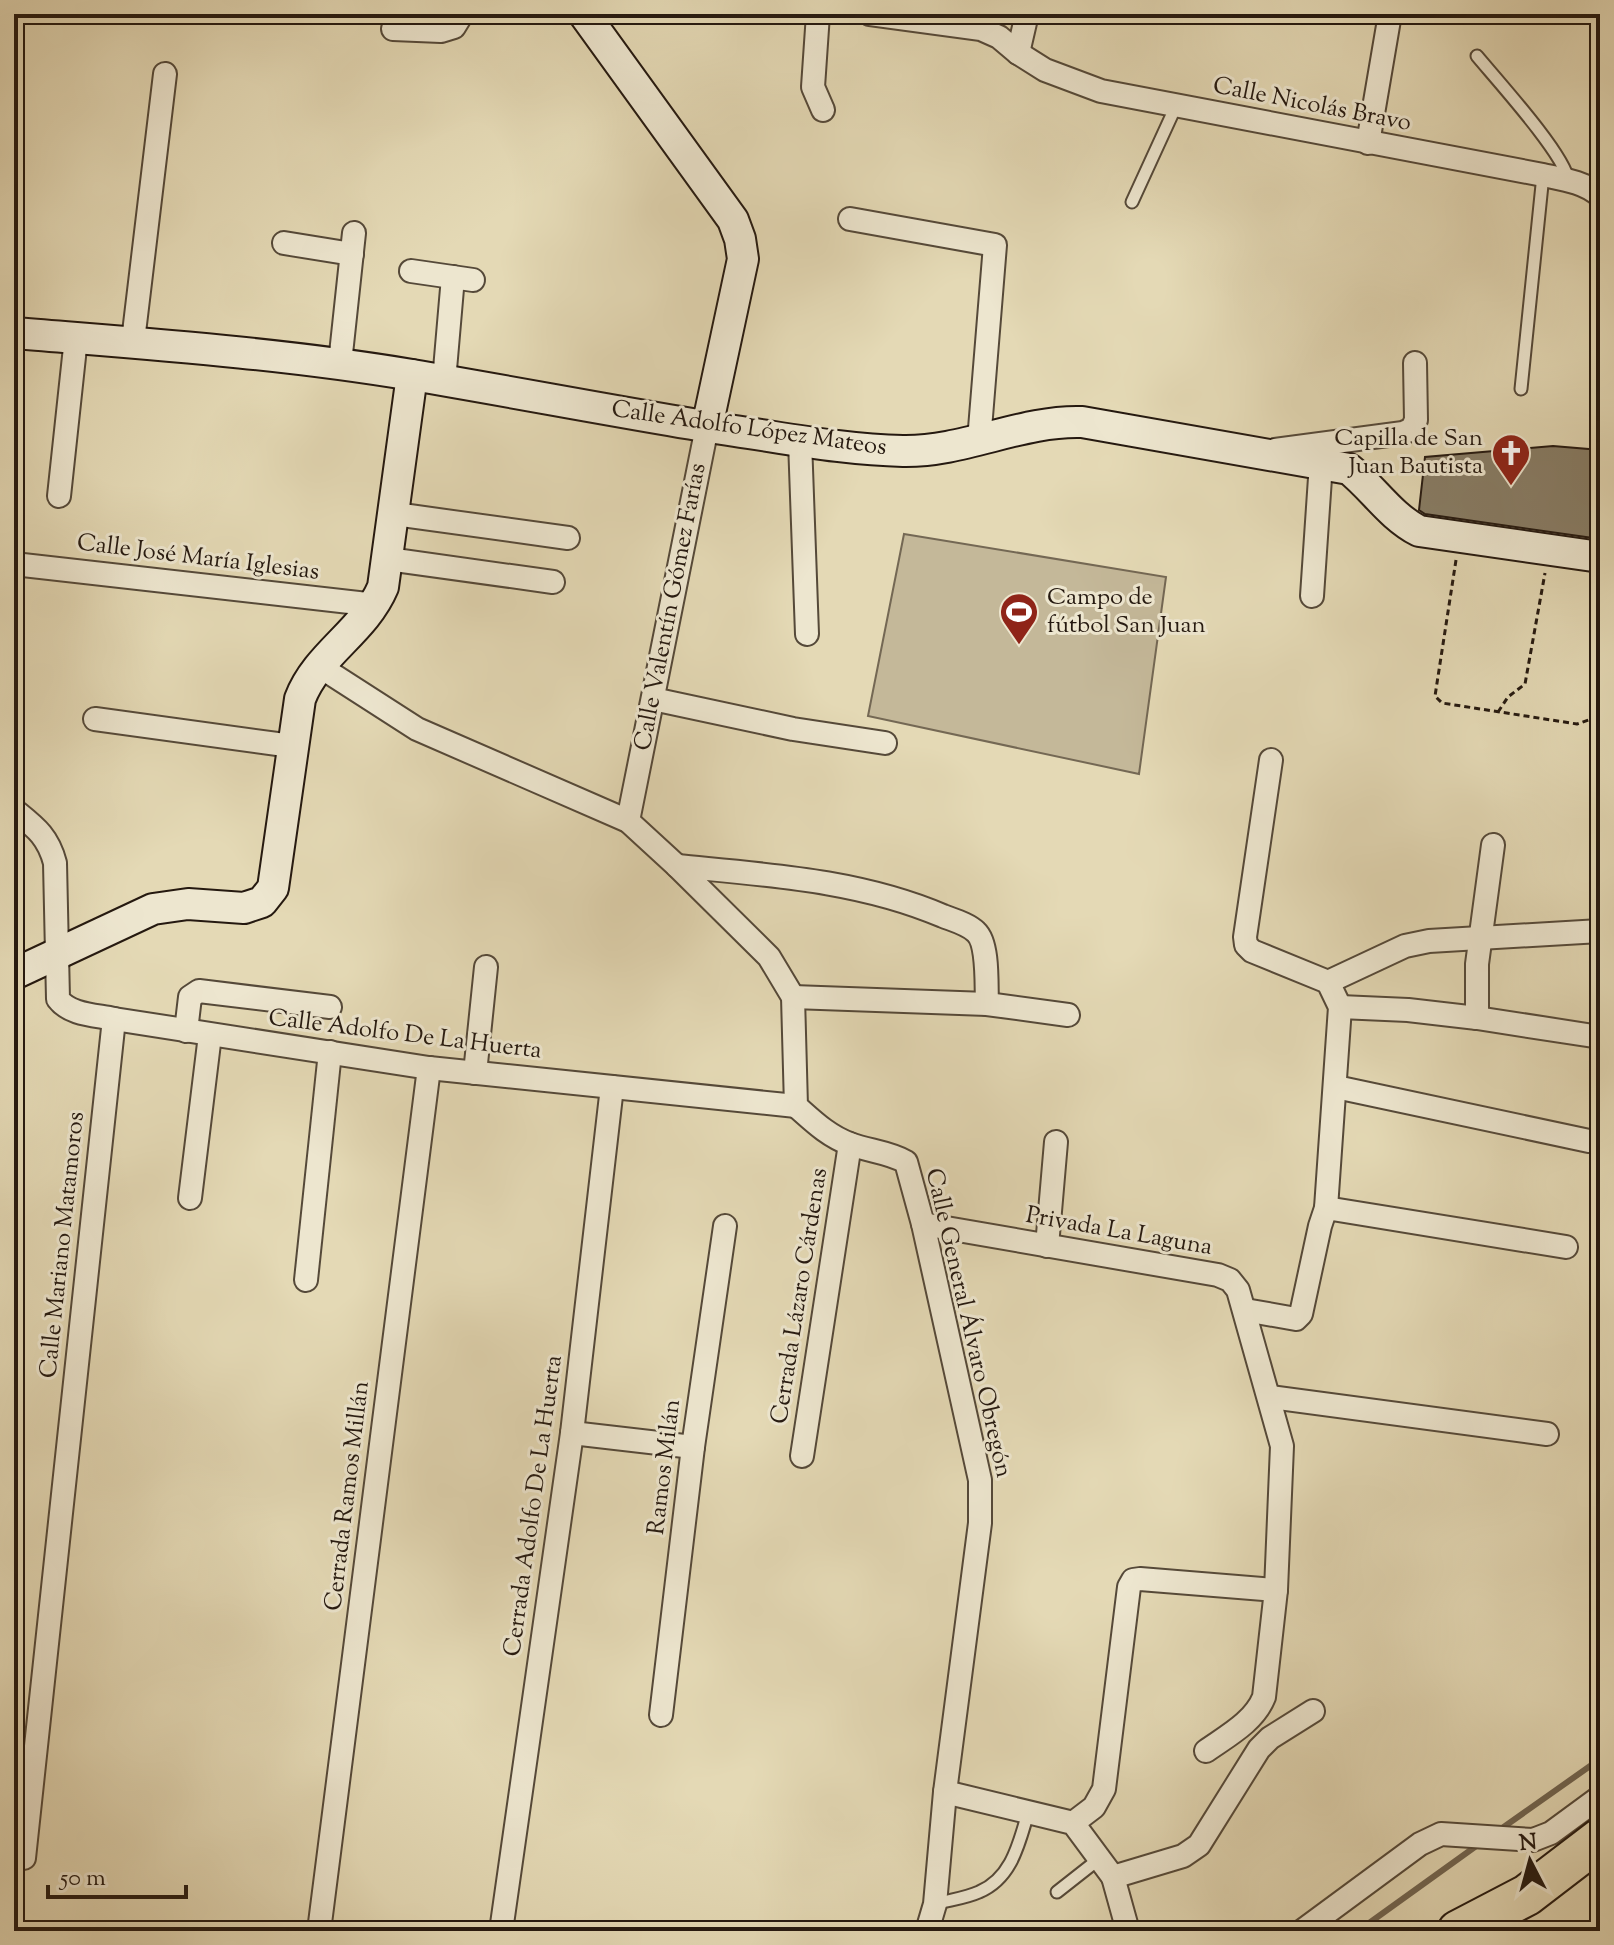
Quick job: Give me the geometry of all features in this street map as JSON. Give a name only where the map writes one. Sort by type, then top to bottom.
[{"type":"highway","points":[[1458,1931],[1527,1895],[1600,1839]]},
{"type":"main road","name":"Calle Valentín Gómez Farías","points":[[584,14],[733,220],[740,239],[743,259],[707,427]]},
{"type":"main road","name":"Calle Adolfo López Mateos","points":[[14,333],[133,341],[340,363],[707,427],[800,441],[904,451],[979,441],[1054,421],[1082,422],[1349,469],[1367,483],[1399,520],[1419,531],[1600,557]]},
{"type":"main road","points":[[14,974],[153,909],[188,904],[244,908],[262,902],[273,888],[300,699],[307,680],[361,624],[376,605],[383,587],[412,375]]},
{"type":"street","points":[[393,29],[441,31],[454,27],[462,14]]},
{"type":"street","points":[[818,14],[813,87],[823,110]]},
{"type":"street","name":"Calle Nicolás Bravo","points":[[877,14],[981,29],[999,37],[1045,70],[1101,91],[1568,180],[1600,196]]},
{"type":"street","points":[[1018,53],[1027,14]]},
{"type":"street","points":[[1368,143],[1390,14]]},
{"type":"street","points":[[133,341],[165,74]]},
{"type":"street","points":[[850,219],[995,245],[979,441]]},
{"type":"street","points":[[284,243],[353,244],[340,363]]},
{"type":"street","points":[[411,271],[463,278],[444,381]]},
{"type":"street","points":[[59,496],[76,338]]},
{"type":"street","points":[[1258,453],[1403,433],[1412,429],[1416,420],[1415,363]]},
{"type":"street","name":"Calle Valentín Gómez Farías","points":[[628,821],[707,427]]},
{"type":"street","points":[[800,441],[807,634]]},
{"type":"street","points":[[1312,596],[1321,463]]},
{"type":"street","points":[[395,514],[568,538]]},
{"type":"street","points":[[388,559],[553,582]]},
{"type":"street","name":"Calle José María Iglesias","points":[[14,564],[376,605]]},
{"type":"street","points":[[319,666],[417,729],[628,821],[677,866],[769,957],[793,997],[796,1106]]},
{"type":"street","points":[[653,699],[793,729],[885,743]]},
{"type":"street","points":[[95,719],[292,746]]},
{"type":"street","points":[[1245,1310],[1300,1318],[1326,1208],[1340,1007],[1328,982],[1252,951],[1246,945],[1271,760]]},
{"type":"street","points":[[14,810],[40,831],[50,845],[55,863],[57,954]]},
{"type":"street","points":[[1477,1018],[1477,964],[1493,845]]},
{"type":"street","points":[[677,866],[813,879],[907,900],[965,925],[977,932],[983,943],[987,1004]]},
{"type":"street","points":[[1328,982],[1405,946],[1429,941],[1600,931]]},
{"type":"street","name":"Calle Adolfo De La Huerta","points":[[57,954],[58,999],[63,1006],[114,1019],[429,1068],[796,1106]]},
{"type":"street","points":[[475,1073],[486,967]]},
{"type":"street","points":[[186,1031],[190,997],[199,991],[330,1007]]},
{"type":"street","points":[[793,997],[987,1004],[1068,1015]]},
{"type":"street","points":[[1340,1007],[1408,1010],[1600,1037]]},
{"type":"street","name":"Calle Mariano Matamoros","points":[[24,1858],[114,1019]]},
{"type":"street","points":[[190,1198],[210,1035]]},
{"type":"street","points":[[306,1280],[330,1052]]},
{"type":"street","name":"Cerrada Ramos Millán","points":[[319,1931],[429,1068]]},
{"type":"street","name":"Cerrada Adolfo De La Huerta","points":[[501,1931],[572,1433],[612,1087]]},
{"type":"street","points":[[1336,1087],[1589,1141]]},
{"type":"street","name":"Calle General Álvaro Obregón","points":[[796,1106],[824,1131],[850,1144],[906,1162],[923,1224],[980,1480],[980,1523],[945,1792],[935,1904],[927,1931]]},
{"type":"street","points":[[1047,1246],[1056,1142]]},
{"type":"street","name":"Cerrada Lázaro Cárdenas","points":[[802,1456],[850,1144]]},
{"type":"street","points":[[1326,1208],[1566,1247]]},
{"type":"street","name":"Privada La Laguna","points":[[923,1224],[1218,1275],[1230,1280],[1238,1290],[1282,1446],[1276,1590],[1264,1697],[1260,1707],[1253,1717],[1206,1751]]},
{"type":"street","name":"Ramos Milán","points":[[661,1715],[693,1447],[725,1226]]},
{"type":"street","points":[[1270,1397],[1547,1434]]},
{"type":"street","points":[[572,1433],[693,1447]]},
{"type":"street","points":[[1073,1823],[1094,1807],[1104,1789],[1129,1587],[1133,1580],[1276,1590]]},
{"type":"street","points":[[1113,1877],[1183,1856],[1199,1845],[1259,1749],[1270,1738],[1313,1711]]},
{"type":"street","points":[[945,1792],[1073,1823],[1113,1877],[1128,1931]]},
{"type":"street","points":[[1302,1931],[1420,1844],[1441,1834],[1533,1840],[1551,1833],[1600,1797]]},
{"type":"lane","points":[[1477,56],[1554,151],[1567,171],[1568,180]]},
{"type":"lane","points":[[1132,202],[1176,106]]},
{"type":"lane","points":[[1521,389],[1543,175]]},
{"type":"lane","points":[[935,1904],[980,1892],[999,1878],[1015,1857],[1028,1813]]},
{"type":"lane","points":[[1057,1892],[1099,1859]]},
{"type":"path","points":[[1460,537],[1435,696],[1442,703],[1577,724],[1600,716]]},
{"type":"path","points":[[1498,712],[1508,697],[1525,684],[1549,550]]},
{"type":"shaded area","name":"Campo de fútbol San Juan","points":[[904,534],[1166,577],[1139,774],[868,716]]},
{"type":"building","name":"Capilla de San Juan Bautista","points":[[1553,446],[1600,450],[1600,539],[1425,514],[1419,510],[1425,457]]},
{"type":"waterway","points":[[1498,1831],[1600,1759]]},
{"type":"waterway","points":[[1358,1931],[1479,1844]]},
{"type":"place","name":"Capilla de San Juan Bautista","points":[[1511,487]]},
{"type":"place","name":"Campo de fútbol San Juan","points":[[1019,646]]}]
